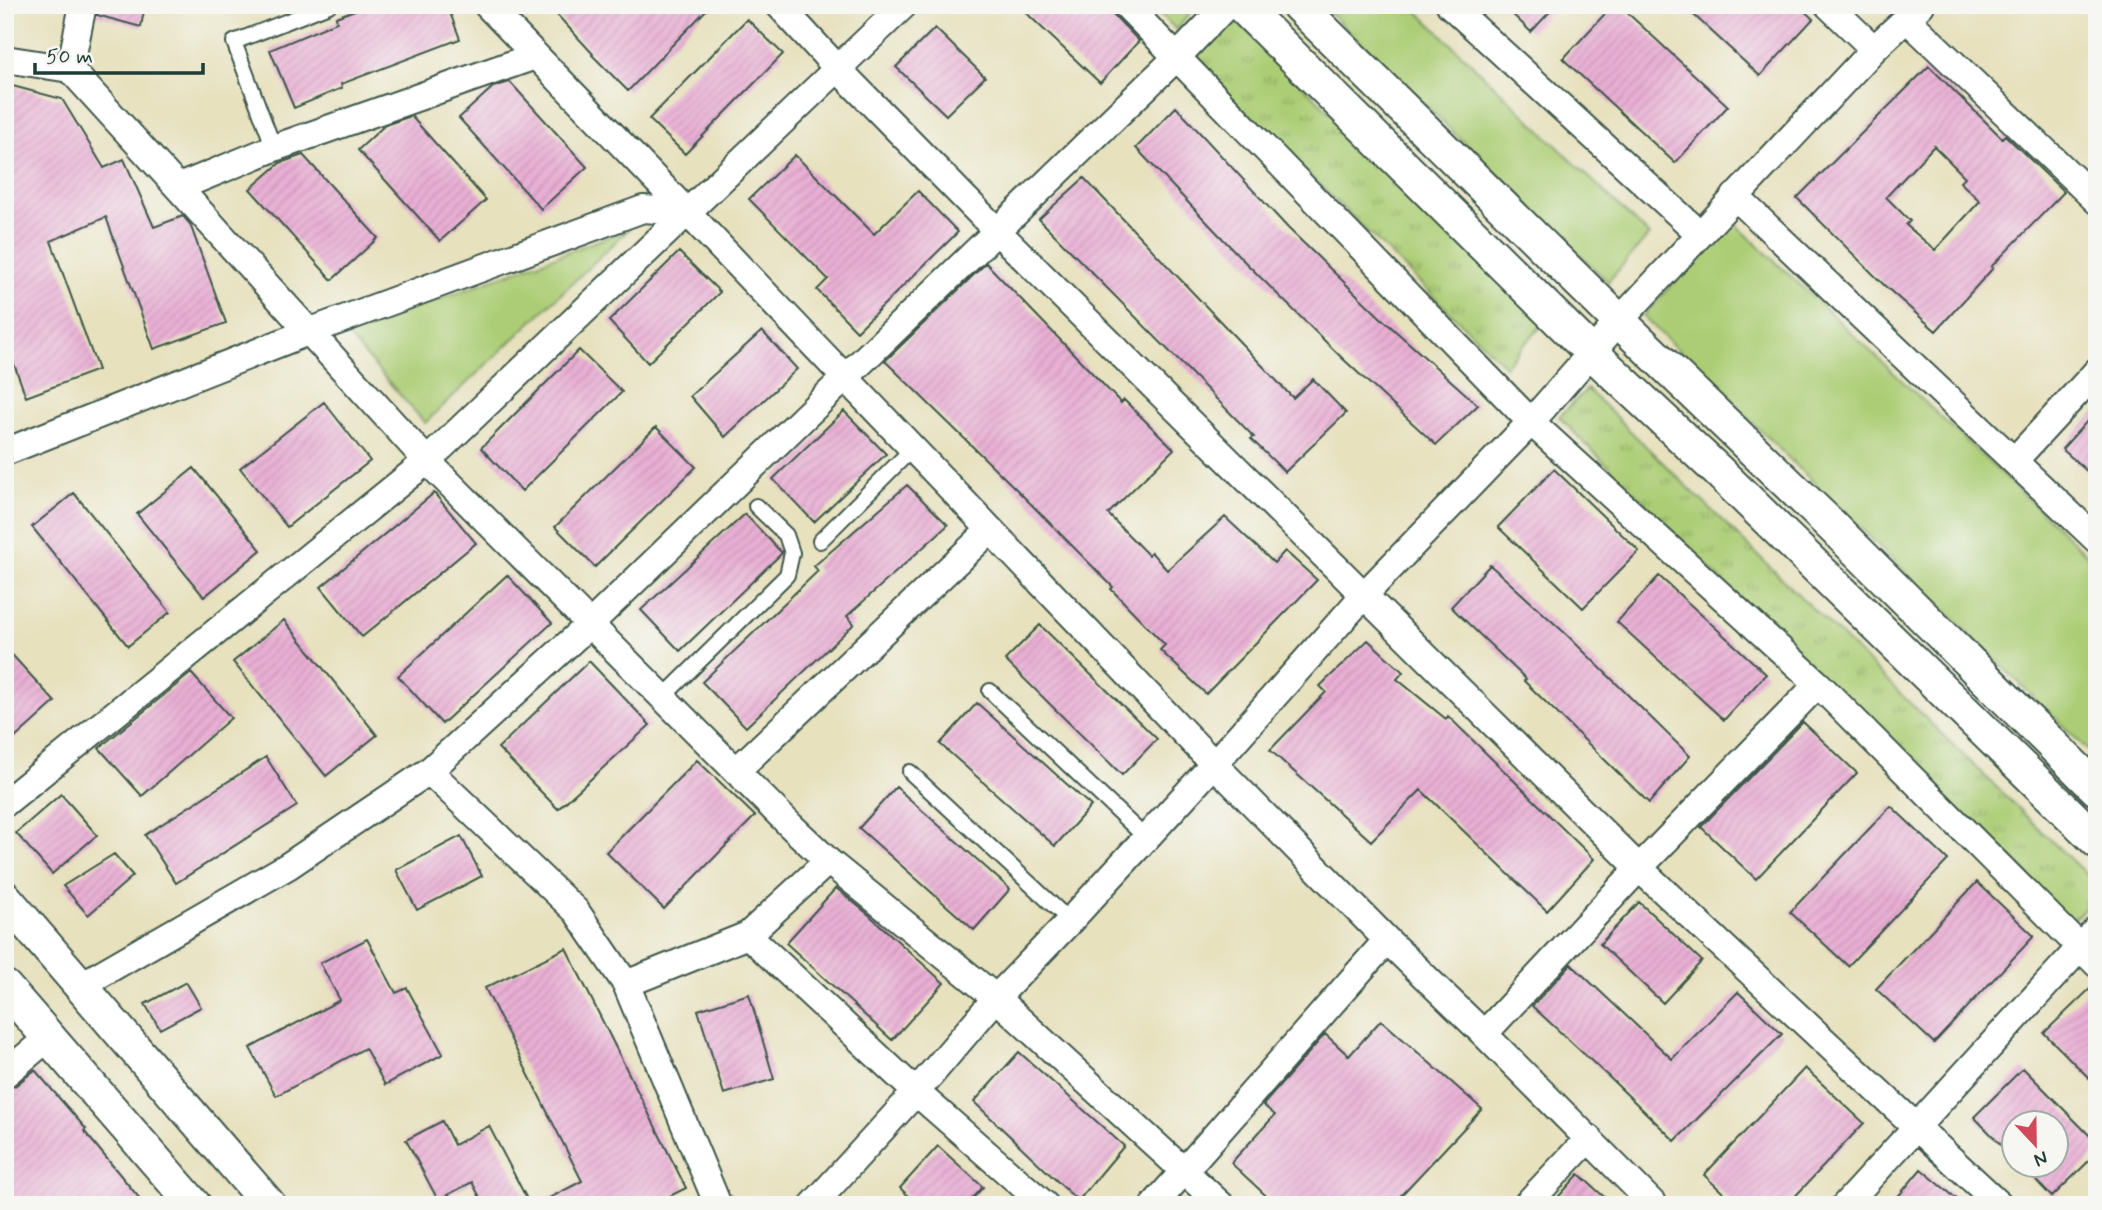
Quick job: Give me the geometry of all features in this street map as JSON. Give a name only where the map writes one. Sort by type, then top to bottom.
[{"type":"street","points":[[70,69],[83,5]]},
{"type":"street","points":[[487,5],[1214,764],[1654,1205]]},
{"type":"street","points":[[779,5],[838,69],[998,231],[1639,868],[2000,1205]]},
{"type":"street","points":[[5,803],[427,461],[904,5]]},
{"type":"street","points":[[1126,5],[1531,422],[1818,684],[2091,947],[1916,1127],[1845,1205]]},
{"type":"street","points":[[80,986],[288,866],[429,771],[590,624],[998,231],[1227,5]]},
{"type":"street","points":[[1241,5],[1591,352],[1728,481],[2097,841]]},
{"type":"street","points":[[1298,5],[1831,525],[2097,789]]},
{"type":"street","points":[[1450,5],[1700,234]]},
{"type":"street","points":[[1828,5],[1874,49]]},
{"type":"street","points":[[813,1205],[916,1092],[996,998],[1214,764],[1365,594],[1531,422],[1591,352],[1735,196],[1874,49],[1914,13],[2096,200]]},
{"type":"street","points":[[179,187],[274,148],[535,55]]},
{"type":"street","points":[[5,59],[70,69],[427,461],[736,771],[828,861],[996,998],[1221,1205]]},
{"type":"street","points":[[1735,196],[2097,540]]},
{"type":"street","points":[[5,452],[308,332],[643,209],[687,212]]},
{"type":"street","points":[[2014,461],[2097,371]]},
{"type":"street","points":[[736,771],[990,530]]},
{"type":"street","points":[[1484,1034],[1639,868],[1818,684]]},
{"type":"street","points":[[429,771],[576,911],[626,984],[718,1205]]},
{"type":"street","points":[[626,984],[748,935],[828,861]]},
{"type":"street","points":[[5,898],[269,1205]]},
{"type":"street","points":[[748,935],[916,1092],[1045,1205]]},
{"type":"street","points":[[1154,1205],[1387,940]]},
{"type":"street","points":[[5,987],[194,1205]]},
{"type":"street","points":[[5,1074],[49,1037]]},
{"type":"street","points":[[1526,1205],[1589,1139]]},
{"type":"lane","points":[[274,148],[234,42],[329,5]]},
{"type":"lane","points":[[820,541],[912,449]]},
{"type":"lane","points":[[663,697],[787,575],[792,553],[786,535],[756,506]]},
{"type":"lane","points":[[990,691],[1146,838]]},
{"type":"lane","points":[[910,772],[1070,921]]},
{"type":"green space","points":[[1152,5],[1197,5],[1176,30]]},
{"type":"green space","points":[[1322,5],[1411,5],[1649,235],[1608,282]]},
{"type":"green space","points":[[1233,16],[1543,324],[1505,366],[1190,59]]},
{"type":"green space","points":[[1731,220],[2097,564],[2097,759],[1643,316]]},
{"type":"green space","points":[[629,229],[425,423],[346,334]]},
{"type":"green space","points":[[1587,389],[2097,885],[2097,896],[2070,923],[1802,661],[1559,417]]},
{"type":"building","points":[[98,5],[145,5],[141,27],[97,15]]},
{"type":"building","points":[[368,5],[447,5],[460,39],[341,84],[342,88],[294,108],[270,50],[337,22],[336,17]]},
{"type":"building","points":[[548,5],[711,5],[628,91]]},
{"type":"building","points":[[1018,5],[1104,5],[1139,41],[1100,83]]},
{"type":"building","points":[[1503,5],[1556,5],[1531,32]]},
{"type":"building","points":[[1613,5],[1619,5],[1728,106],[1675,163],[1563,59]]},
{"type":"building","points":[[1683,5],[1798,5],[1813,19],[1760,76]]},
{"type":"building","points":[[747,19],[783,54],[685,154],[649,119]]},
{"type":"building","points":[[935,28],[985,77],[946,115],[896,67]]},
{"type":"building","points":[[1929,66],[2002,138],[2005,135],[2064,192],[1991,267],[1993,268],[1936,331],[1885,286],[1797,198]],"holes":[[[1934,146],[1965,177],[1960,182],[1980,201],[1935,250],[1906,225],[1910,221],[1886,197]]]},
{"type":"building","points":[[510,82],[587,167],[541,209],[459,118],[493,87]]},
{"type":"building","points":[[5,84],[62,99],[104,168],[124,159],[154,227],[183,216],[190,224],[226,323],[154,349],[106,217],[51,241],[98,370],[26,397],[5,339]]},
{"type":"building","points":[[1176,107],[1288,228],[1381,318],[1478,405],[1436,445],[1341,357],[1245,262],[1136,148]]},
{"type":"building","points":[[411,116],[486,200],[440,241],[358,150],[385,125]]},
{"type":"building","points":[[303,155],[378,238],[332,280],[250,189],[280,163]]},
{"type":"building","points":[[795,155],[874,234],[918,191],[958,232],[857,331],[817,290],[828,279],[749,199]]},
{"type":"building","points":[[1084,178],[1293,398],[1313,379],[1346,413],[1285,472],[1251,439],[1254,437],[1039,219]]},
{"type":"building","points":[[679,252],[720,292],[648,363],[609,321]]},
{"type":"building","points":[[986,263],[1121,403],[1124,400],[1174,449],[1108,514],[1148,555],[1151,552],[1167,570],[1225,517],[1274,563],[1285,551],[1317,580],[1206,694],[1160,650],[1165,645],[1111,589],[1113,587],[885,361]]},
{"type":"building","points":[[762,331],[797,369],[725,437],[690,396]]},
{"type":"building","points":[[579,350],[622,392],[522,491],[481,448]]},
{"type":"building","points":[[324,402],[370,461],[287,527],[240,468]]},
{"type":"building","points":[[2097,410],[2097,480],[2062,449]]},
{"type":"building","points":[[844,411],[886,454],[814,522],[773,479]]},
{"type":"building","points":[[656,427],[696,467],[595,567],[555,527]]},
{"type":"building","points":[[194,468],[261,550],[204,597],[137,514]]},
{"type":"building","points":[[1554,469],[1639,551],[1583,608],[1498,527]]},
{"type":"building","points":[[907,485],[948,525],[847,616],[854,624],[746,727],[702,682],[818,571],[814,566]]},
{"type":"building","points":[[74,493],[170,612],[128,646],[32,527]]},
{"type":"building","points":[[434,493],[476,543],[362,637],[321,587]]},
{"type":"building","points":[[745,514],[782,553],[680,651],[641,610]]},
{"type":"building","points":[[1490,565],[1566,634],[1690,756],[1649,803],[1451,607]]},
{"type":"building","points":[[507,575],[552,623],[442,724],[398,676]]},
{"type":"building","points":[[1659,576],[1766,674],[1724,720],[1617,622]]},
{"type":"building","points":[[284,620],[377,735],[326,776],[233,662]]},
{"type":"building","points":[[1040,625],[1157,739],[1122,775],[1005,660]]},
{"type":"building","points":[[1368,640],[1403,672],[1397,679],[1446,719],[1448,716],[1594,859],[1547,911],[1421,790],[1371,841],[1270,750],[1326,692],[1320,686]]},
{"type":"building","points":[[5,647],[55,702],[5,747]]},
{"type":"building","points":[[589,661],[650,725],[558,809],[498,748]]},
{"type":"building","points":[[191,673],[231,718],[142,796],[99,748]]},
{"type":"building","points":[[977,703],[1091,806],[1055,846],[940,744]]},
{"type":"building","points":[[1803,722],[1857,773],[1756,879],[1701,827]]},
{"type":"building","points":[[266,757],[297,806],[176,883],[145,835]]},
{"type":"building","points":[[697,760],[755,816],[664,909],[606,852]]},
{"type":"building","points":[[896,787],[1010,889],[974,930],[859,828]]},
{"type":"building","points":[[61,794],[97,835],[52,874],[16,833]]},
{"type":"building","points":[[1891,806],[1948,860],[1848,966],[1790,912]]},
{"type":"building","points":[[461,836],[482,876],[417,910],[396,870]]},
{"type":"building","points":[[114,854],[133,876],[88,915],[63,886]]},
{"type":"building","points":[[1977,882],[2034,936],[1934,1043],[1876,989]]},
{"type":"building","points":[[836,888],[944,983],[892,1040],[786,943]]},
{"type":"building","points":[[1639,902],[1702,961],[1663,1003],[1600,944]]},
{"type":"building","points":[[367,939],[396,993],[407,988],[443,1054],[385,1085],[365,1048],[276,1096],[250,1048],[340,1000],[320,963]]},
{"type":"building","points":[[566,948],[686,1188],[652,1205],[536,1205],[582,1181],[485,988]]},
{"type":"building","points":[[1571,964],[1672,1059],[1738,992],[1782,1034],[1675,1141],[1532,1006]]},
{"type":"building","points":[[186,982],[201,1007],[160,1029],[145,1004]]},
{"type":"building","points":[[2097,982],[2097,1086],[2044,1033]]},
{"type":"building","points":[[749,994],[774,1079],[724,1094],[698,1010]]},
{"type":"building","points":[[1381,1020],[1482,1109],[1392,1205],[1276,1205],[1231,1163],[1275,1115],[1263,1105],[1325,1034],[1349,1056]]},
{"type":"building","points":[[1019,1052],[1124,1146],[1078,1201],[974,1102]]},
{"type":"building","points":[[1805,1068],[1864,1123],[1787,1205],[1736,1205],[1704,1175]]},
{"type":"building","points":[[2023,1068],[2062,1108],[2000,1108],[2000,1144],[1974,1117]]},
{"type":"building","points":[[35,1070],[86,1129],[84,1131],[145,1205],[5,1205],[5,1090],[15,1086]]},
{"type":"building","points":[[2070,1116],[2097,1143],[2097,1153],[2052,1197],[2034,1178],[2070,1178]]},
{"type":"building","points":[[442,1121],[454,1145],[489,1126],[530,1205],[484,1205],[472,1182],[438,1200],[406,1140]]},
{"type":"building","points":[[938,1146],[983,1187],[967,1205],[918,1205],[900,1188]]},
{"type":"building","points":[[1921,1169],[1964,1205],[1891,1205]]},
{"type":"building","points":[[1579,1174],[1613,1205],[1551,1205]]}]
